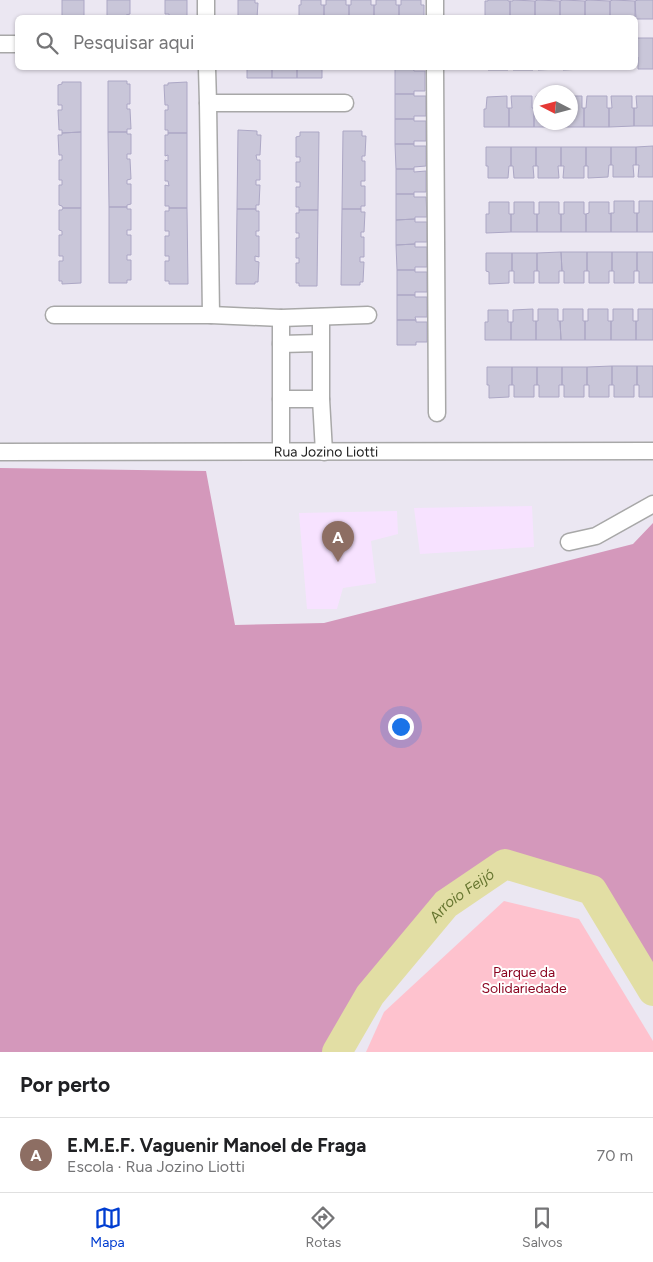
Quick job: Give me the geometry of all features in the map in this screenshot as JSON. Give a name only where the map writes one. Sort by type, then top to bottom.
[{"type":"street","points":[[206,0],[206,15]]},
{"type":"street","points":[[435,0],[435,15]]},
{"type":"street","points":[[1,44],[15,44]]},
{"type":"street","points":[[207,70],[211,315]]},
{"type":"street","points":[[435,70],[437,413]]},
{"type":"street","points":[[208,103],[345,103]]},
{"type":"street","points":[[54,314],[211,315],[281,318],[368,315]]},
{"type":"street","points":[[321,317],[321,399],[324,452]]},
{"type":"street","points":[[281,318],[282,451]]},
{"type":"street","points":[[281,344],[320,343]]},
{"type":"street","points":[[281,399],[321,399]]},
{"type":"street","name":"Rua Jozino Liotti","points":[[0,452],[653,452]]},
{"type":"street","points":[[568,542],[596,536],[653,504]]},
{"type":"shaded area","points":[[0,468],[206,471],[235,625],[324,623],[633,544],[653,523],[653,991],[592,890],[505,864],[446,904],[370,995],[337,1052],[0,1052]]},
{"type":"shaded area","points":[[532,506],[534,547],[420,554],[414,508]]},
{"type":"shaded area","points":[[397,511],[398,534],[371,541],[376,583],[343,588],[337,609],[307,609],[299,513]]},
{"type":"green space","name":"Parque da Solidariedade","points":[[504,901],[579,919],[653,1041],[653,1052],[366,1052],[384,1012]]},
{"type":"building","points":[[62,0],[84,0],[84,15],[62,15]]},
{"type":"building","points":[[107,0],[130,0],[130,14],[107,15]]},
{"type":"building","points":[[165,0],[187,0],[187,15],[165,14]]},
{"type":"building","points":[[238,0],[255,0],[255,3],[258,3],[257,15],[238,15]]},
{"type":"building","points":[[301,0],[321,0],[321,5],[324,5],[324,15],[299,15],[299,5],[301,5]]},
{"type":"building","points":[[326,0],[346,0],[346,5],[349,5],[349,15],[324,15],[324,5],[326,5]]},
{"type":"building","points":[[351,0],[371,0],[371,5],[374,5],[374,15],[349,15],[349,5],[351,5]]},
{"type":"building","points":[[376,0],[396,0],[396,5],[399,5],[399,15],[374,15],[374,5],[376,5]]},
{"type":"building","points":[[401,0],[421,0],[421,5],[424,5],[424,15],[399,15],[399,5],[401,5]]},
{"type":"building","points":[[653,0],[653,19],[638,19],[638,15],[636,15],[635,1]]},
{"type":"building","points":[[485,1],[510,1],[510,15],[485,15]]},
{"type":"building","points":[[510,1],[535,1],[535,15],[510,15]]},
{"type":"building","points":[[535,1],[560,1],[560,15],[535,15]]},
{"type":"building","points":[[560,1],[585,1],[585,15],[560,15]]},
{"type":"building","points":[[585,1],[610,1],[610,15],[585,15]]},
{"type":"building","points":[[610,1],[635,1],[635,15],[610,15]]},
{"type":"building","points":[[638,38],[653,38],[653,69],[638,69]]},
{"type":"building","points":[[247,70],[272,70],[272,78],[247,78]]},
{"type":"building","points":[[272,70],[297,70],[297,78],[272,78]]},
{"type":"building","points":[[297,70],[322,70],[322,78],[297,78]]},
{"type":"building","points":[[395,70],[425,71],[425,91],[414,91],[414,94],[395,94]]},
{"type":"building","points":[[108,81],[127,81],[127,84],[130,84],[130,104],[127,104],[127,109],[130,109],[131,129],[127,129],[127,132],[108,132]]},
{"type":"building","points":[[62,82],[81,82],[81,132],[62,133],[62,130],[59,130],[58,110],[62,110],[62,105],[58,105],[58,85],[62,84]]},
{"type":"building","points":[[187,82],[187,133],[168,133],[168,130],[165,130],[165,110],[168,110],[168,105],[165,105],[164,85]]},
{"type":"building","points":[[395,94],[426,96],[426,116],[414,116],[414,119],[395,119]]},
{"type":"building","points":[[507,96],[509,127],[484,127],[484,109],[486,109],[487,97]]},
{"type":"building","points":[[511,96],[532,96],[533,127],[509,127],[509,108],[512,108]]},
{"type":"building","points":[[578,96],[582,96],[584,127],[578,127]]},
{"type":"building","points":[[587,96],[607,96],[609,127],[584,127],[584,108],[586,108]]},
{"type":"building","points":[[611,96],[632,96],[634,126],[609,127],[609,108],[612,108]]},
{"type":"building","points":[[636,96],[653,96],[653,126],[634,126],[634,108],[637,108]]},
{"type":"building","points":[[395,119],[426,121],[426,141],[414,141],[414,144],[395,144]]},
{"type":"building","points":[[238,130],[257,131],[257,135],[261,135],[260,155],[256,155],[257,160],[260,160],[260,180],[256,180],[256,185],[260,185],[259,205],[256,205],[256,209],[237,209]]},
{"type":"building","points":[[343,131],[362,131],[362,136],[366,136],[365,156],[362,156],[362,161],[365,161],[365,181],[361,181],[361,186],[365,186],[365,206],[361,206],[361,209],[342,209]]},
{"type":"building","points":[[81,132],[81,208],[63,208],[59,205],[59,185],[62,185],[62,180],[59,180],[59,160],[62,160],[62,155],[59,155],[58,135]]},
{"type":"building","points":[[108,132],[127,132],[127,134],[131,134],[131,154],[127,154],[127,159],[130,159],[131,179],[127,180],[127,184],[131,184],[131,204],[127,205],[127,207],[109,207]]},
{"type":"building","points":[[300,132],[319,132],[318,210],[299,210],[299,207],[296,207],[296,187],[300,187],[300,182],[296,182],[296,162],[300,162],[300,157],[296,157],[296,137],[300,136]]},
{"type":"building","points":[[168,133],[187,133],[187,208],[169,208],[169,206],[165,206],[165,185],[169,186],[168,181],[165,181],[165,160],[168,161],[168,155],[165,156],[165,135],[168,135]]},
{"type":"building","points":[[395,144],[426,146],[426,166],[414,167],[414,169],[396,169]]},
{"type":"building","points":[[653,146],[653,177],[638,177],[639,165],[636,165],[636,147]]},
{"type":"building","points":[[486,147],[511,147],[511,166],[509,166],[508,178],[488,178]]},
{"type":"building","points":[[511,147],[536,147],[536,166],[533,166],[534,178],[514,178],[513,166],[511,166]]},
{"type":"building","points":[[536,147],[561,147],[561,166],[558,166],[559,178],[538,178]]},
{"type":"building","points":[[561,147],[586,147],[584,178],[563,178],[564,166],[561,166]]},
{"type":"building","points":[[586,147],[611,147],[611,165],[609,165],[608,177],[588,178]]},
{"type":"building","points":[[611,147],[636,147],[636,165],[633,165],[634,177],[613,177]]},
{"type":"building","points":[[396,169],[414,169],[414,172],[426,171],[426,192],[396,194]]},
{"type":"building","points":[[396,194],[414,194],[414,197],[426,197],[427,217],[396,220]]},
{"type":"building","points":[[614,201],[634,201],[634,213],[637,213],[637,232],[611,232],[611,213],[614,213]]},
{"type":"building","points":[[639,201],[653,201],[653,232],[637,232]]},
{"type":"building","points":[[489,202],[509,202],[511,232],[486,233],[486,214],[489,214]]},
{"type":"building","points":[[514,202],[534,202],[534,214],[537,214],[537,232],[511,232],[511,214],[514,214]]},
{"type":"building","points":[[539,202],[559,202],[561,232],[537,232]]},
{"type":"building","points":[[564,202],[584,202],[586,232],[561,232],[561,214],[564,214]]},
{"type":"building","points":[[589,202],[609,202],[611,232],[586,232],[586,214],[589,213]]},
{"type":"building","points":[[109,207],[127,207],[127,209],[131,209],[131,230],[127,230],[127,235],[131,235],[131,255],[127,255],[127,260],[131,260],[131,280],[127,280],[127,283],[109,283]]},
{"type":"building","points":[[63,208],[81,208],[81,283],[62,284],[62,281],[59,281],[59,261],[63,261],[63,256],[59,256],[59,235],[62,235],[62,231],[59,230],[59,210]]},
{"type":"building","points":[[169,208],[187,208],[188,284],[169,284],[169,281],[165,281],[165,261],[169,261],[169,256],[165,256],[165,236],[169,236],[169,231],[165,231],[165,211],[169,211]]},
{"type":"building","points":[[237,209],[256,209],[256,211],[259,211],[259,231],[256,231],[256,236],[259,236],[259,257],[255,256],[255,261],[259,262],[258,282],[255,282],[255,284],[236,284]]},
{"type":"building","points":[[342,209],[361,209],[361,212],[365,212],[364,232],[361,232],[361,237],[364,237],[364,257],[360,257],[360,262],[364,262],[363,282],[360,282],[360,285],[341,285]]},
{"type":"building","points":[[299,210],[318,210],[317,286],[299,286],[299,283],[296,283],[296,263],[299,263],[299,258],[296,258],[296,238],[299,238],[299,233],[296,233],[296,213],[299,213]]},
{"type":"building","points":[[415,219],[415,222],[427,222],[427,242],[396,245],[396,220]]},
{"type":"building","points":[[415,244],[415,247],[427,247],[427,267],[415,267],[415,270],[397,270],[396,245]]},
{"type":"building","points":[[561,252],[562,271],[559,271],[559,283],[539,283],[537,253]]},
{"type":"building","points":[[561,252],[587,252],[587,271],[584,271],[584,283],[564,283]]},
{"type":"building","points":[[587,252],[612,252],[612,271],[609,271],[609,283],[589,283]]},
{"type":"building","points":[[612,252],[637,252],[637,271],[634,271],[634,283],[614,283]]},
{"type":"building","points":[[637,252],[653,252],[653,283],[639,283]]},
{"type":"building","points":[[486,253],[512,253],[512,271],[509,271],[509,283],[489,284],[489,272],[486,271]]},
{"type":"building","points":[[512,253],[537,253],[537,271],[534,271],[534,283],[514,283]]},
{"type":"building","points":[[397,270],[427,272],[427,292],[415,292],[415,295],[397,295]]},
{"type":"building","points":[[397,295],[427,297],[427,317],[415,317],[416,320],[397,320]]},
{"type":"building","points":[[533,309],[533,321],[536,321],[536,340],[511,340],[513,310]]},
{"type":"building","points":[[538,309],[558,309],[561,340],[536,340]]},
{"type":"building","points":[[563,309],[583,309],[585,340],[561,340],[560,321],[563,321]]},
{"type":"building","points":[[588,309],[608,309],[608,321],[611,321],[611,340],[585,340],[585,321],[588,321]]},
{"type":"building","points":[[613,309],[633,309],[633,321],[636,321],[636,340],[611,340]]},
{"type":"building","points":[[638,309],[653,309],[653,340],[636,340]]},
{"type":"building","points":[[488,310],[508,310],[508,322],[511,322],[511,340],[485,340],[485,322],[488,322]]},
{"type":"building","points":[[397,320],[427,322],[427,342],[416,342],[416,345],[397,345]]},
{"type":"building","points":[[612,366],[612,385],[609,385],[609,397],[589,397],[587,367]]},
{"type":"building","points":[[612,366],[637,366],[637,385],[634,385],[634,397],[614,397]]},
{"type":"building","points":[[637,366],[653,366],[653,397],[639,397]]},
{"type":"building","points":[[487,367],[512,367],[512,385],[509,385],[509,397],[489,398]]},
{"type":"building","points":[[512,367],[537,367],[537,385],[534,385],[534,397],[514,397]]},
{"type":"building","points":[[537,367],[562,367],[562,385],[559,385],[559,397],[539,397]]},
{"type":"building","points":[[562,367],[587,367],[587,385],[584,385],[584,397],[564,397]]},
{"type":"waterway","name":"Arroio Feijó","points":[[337,1052],[370,995],[446,904],[505,864],[592,890],[653,991]]},
{"type":"place","name":"E.M.E.F. Vaguenir Manoel de Fraga","points":[[338,562]]}]
